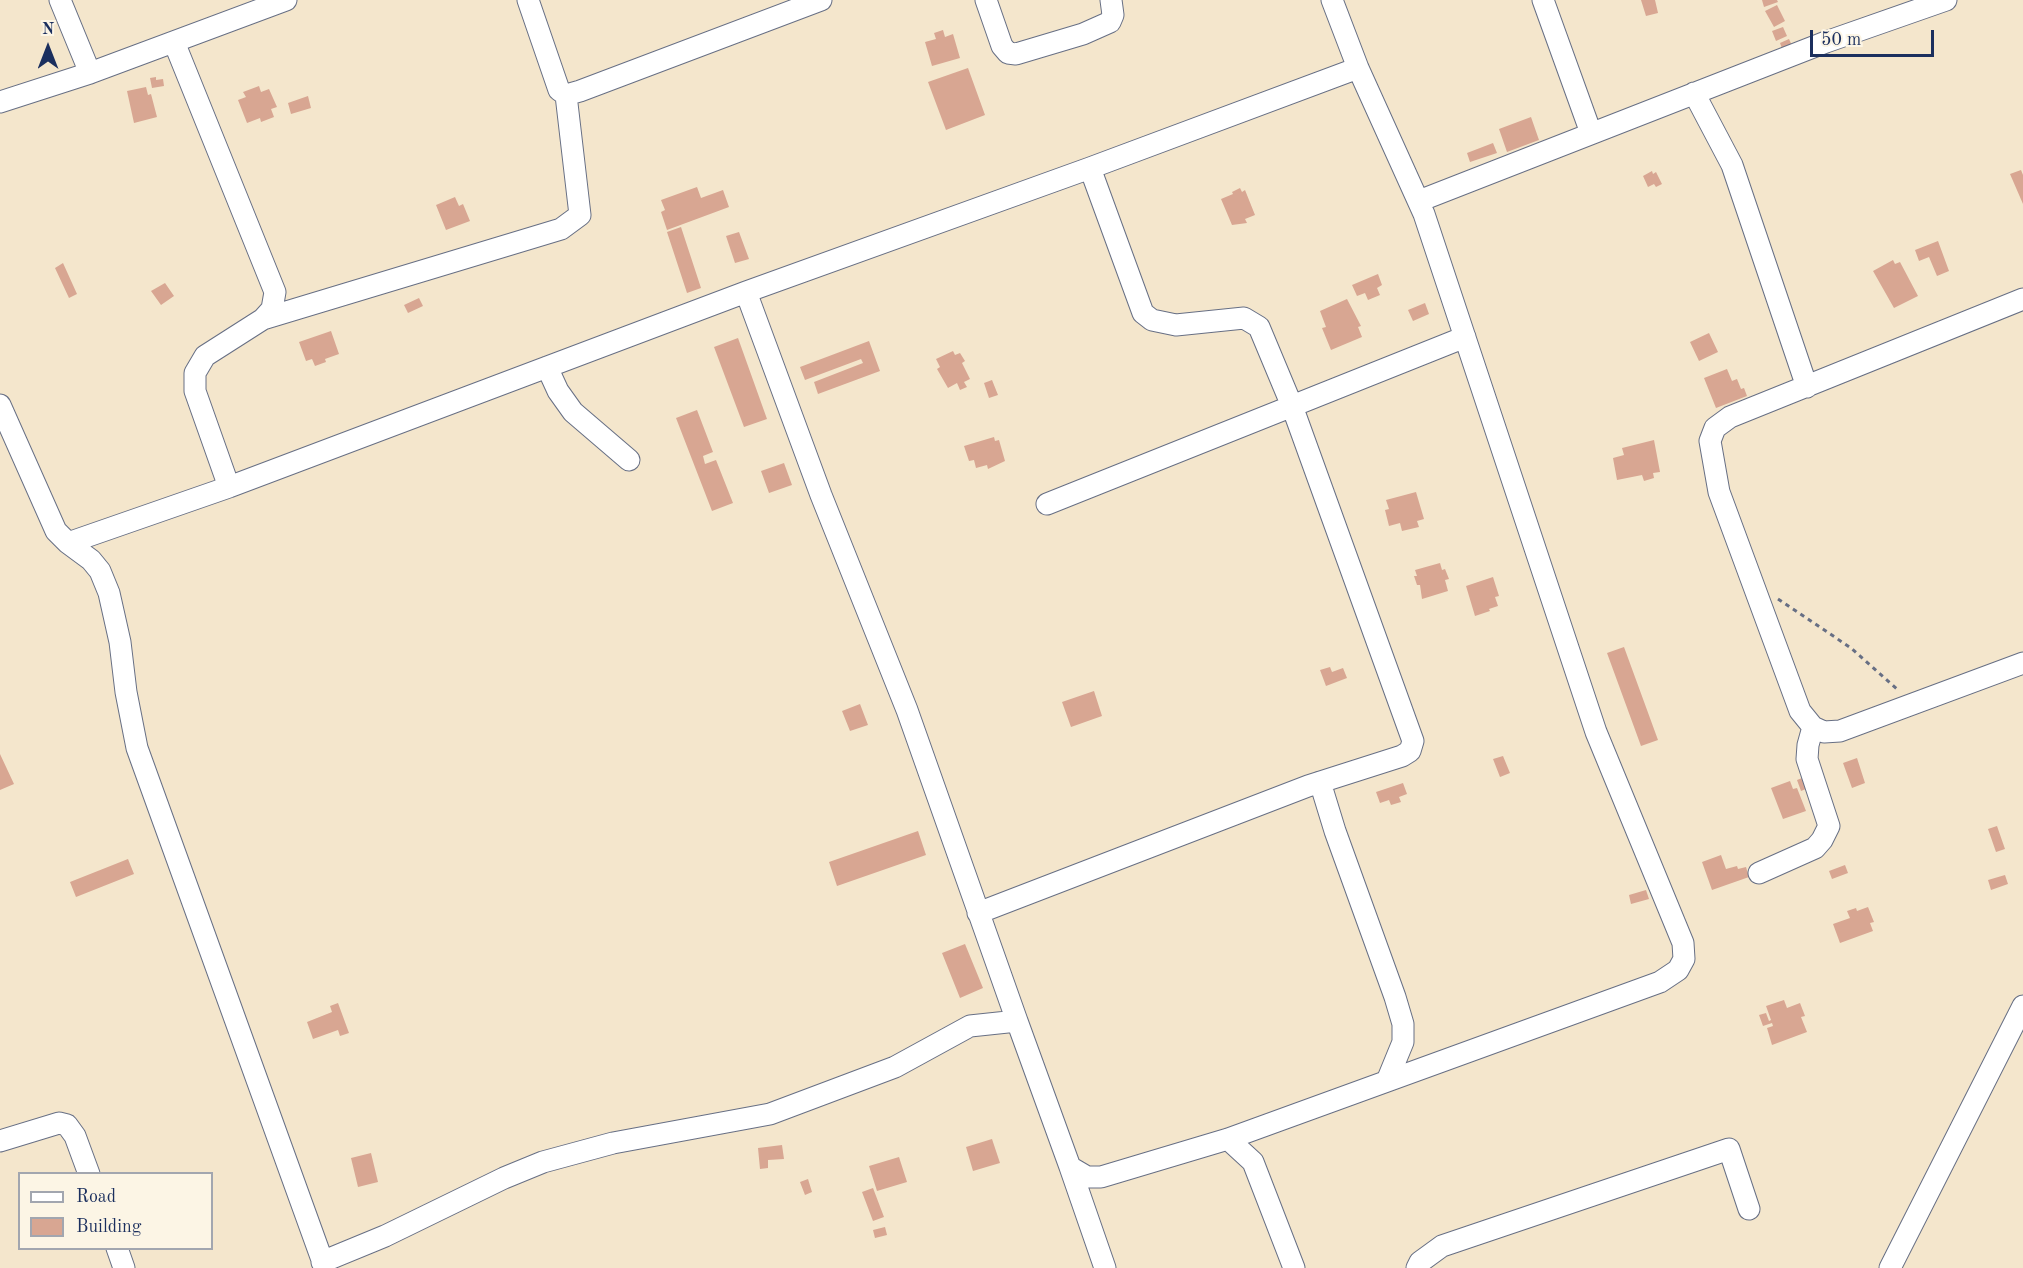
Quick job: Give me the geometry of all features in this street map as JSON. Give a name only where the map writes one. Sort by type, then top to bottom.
[{"type":"street","points":[[60,0],[90,73]]},
{"type":"street","points":[[0,102],[90,73],[286,0]]},
{"type":"street","points":[[229,487],[195,391],[195,373],[205,356],[262,320],[561,229],[580,215],[566,95],[559,90],[528,0]]},
{"type":"street","points":[[566,95],[821,0]]},
{"type":"street","points":[[986,0],[1002,46],[1008,53],[1016,54],[1083,34],[1110,22],[1113,15],[1111,0]]},
{"type":"street","points":[[1070,1167],[1087,1177],[1101,1177],[1227,1139],[1660,982],[1678,970],[1684,959],[1683,943],[1596,732],[1419,201],[1358,68],[1332,0]]},
{"type":"street","points":[[1543,0],[1591,133]]},
{"type":"street","points":[[1419,201],[1826,42],[1946,0]]},
{"type":"street","points":[[174,42],[275,292],[272,309],[262,320]]},
{"type":"street","points":[[68,543],[229,487],[746,292],[1358,68]]},
{"type":"street","points":[[1694,93],[1732,165],[1807,387]]},
{"type":"street","points":[[978,913],[1320,783],[1402,756],[1410,751],[1413,741],[1292,406],[1259,327],[1244,318],[1176,325],[1152,320],[1143,313],[1090,168]]},
{"type":"street","points":[[746,292],[821,495],[907,710],[1105,1268]]},
{"type":"street","points":[[2023,299],[1730,417],[1714,428],[1710,441],[1719,492],[1800,711],[1813,727],[1824,732],[1840,731],[2023,663]]},
{"type":"street","points":[[1047,504],[1465,337]]},
{"type":"street","points":[[547,367],[558,391],[573,412],[629,460]]},
{"type":"street","points":[[0,405],[56,531],[91,560],[100,571],[109,592],[120,642],[126,692],[137,748],[324,1265],[504,1178],[543,1162],[613,1143],[770,1114],[895,1067],[970,1026],[1017,1021]]},
{"type":"street","points":[[1759,873],[1815,848],[1829,826],[1807,759],[1813,727]]},
{"type":"street","points":[[1320,783],[1403,1024],[1403,1042],[1387,1081]]},
{"type":"street","points":[[1890,1268],[2023,1006]]},
{"type":"street","points":[[0,1141],[60,1123],[68,1125],[75,1136],[89,1172]]},
{"type":"street","points":[[1254,1162],[1265,1125]]},
{"type":"street","points":[[1227,1139],[1254,1162],[1294,1268]]},
{"type":"street","points":[[1418,1268],[1419,1262],[1442,1246],[1729,1149],[1749,1209]]},
{"type":"street","points":[[118,1250],[124,1268]]},
{"type":"path","points":[[1752,582],[1851,648],[1913,704]]},
{"type":"building","points":[[1641,0],[1655,0],[1658,13],[1646,16]]},
{"type":"building","points":[[1762,0],[1777,0],[1778,2],[1764,7]]},
{"type":"building","points":[[1777,5],[1785,21],[1774,27],[1765,11]]},
{"type":"building","points":[[1783,27],[1787,36],[1776,41],[1772,31]]},
{"type":"building","points":[[943,30],[945,37],[953,34],[960,58],[932,66],[925,42],[936,39],[934,33]]},
{"type":"building","points":[[1789,39],[1794,50],[1784,54],[1780,43]]},
{"type":"building","points":[[968,68],[985,115],[946,130],[928,82]]},
{"type":"building","points":[[156,77],[156,80],[163,79],[164,86],[152,88],[150,78]]},
{"type":"building","points":[[259,86],[261,92],[269,89],[277,107],[271,109],[274,117],[261,122],[260,118],[247,123],[238,100],[246,97],[243,92]]},
{"type":"building","points":[[146,87],[148,95],[151,94],[157,117],[134,123],[127,91]]},
{"type":"building","points":[[308,96],[311,108],[291,114],[288,103]]},
{"type":"building","points":[[1531,117],[1539,140],[1507,152],[1499,129]]},
{"type":"building","points":[[1493,143],[1497,153],[1470,162],[1467,153]]},
{"type":"building","points":[[2021,170],[2023,175],[2023,204],[2010,174]]},
{"type":"building","points":[[1652,171],[1653,174],[1656,172],[1662,184],[1648,187],[1643,176]]},
{"type":"building","points":[[697,187],[701,198],[723,190],[729,207],[667,230],[661,212],[665,210],[661,200]]},
{"type":"building","points":[[1240,188],[1242,192],[1245,190],[1255,215],[1245,219],[1247,223],[1232,225],[1221,199]]},
{"type":"building","points":[[455,197],[459,206],[463,204],[470,221],[446,230],[436,205]]},
{"type":"building","points":[[681,227],[701,288],[687,293],[667,232]]},
{"type":"building","points":[[739,232],[749,259],[735,263],[726,236]]},
{"type":"building","points":[[1938,241],[1949,271],[1937,276],[1929,257],[1919,261],[1915,250]]},
{"type":"building","points":[[1893,260],[1895,264],[1900,262],[1918,296],[1894,308],[1873,271]]},
{"type":"building","points":[[63,263],[77,294],[69,298],[55,268]]},
{"type":"building","points":[[1378,274],[1382,285],[1377,288],[1380,295],[1368,300],[1365,293],[1357,296],[1352,285]]},
{"type":"building","points":[[165,283],[174,296],[161,305],[151,291]]},
{"type":"building","points":[[419,298],[423,306],[408,313],[404,305]]},
{"type":"building","points":[[1347,299],[1361,326],[1358,327],[1362,337],[1331,350],[1322,328],[1326,327],[1320,311]]},
{"type":"building","points":[[1425,303],[1429,314],[1413,321],[1408,310]]},
{"type":"building","points":[[331,331],[339,354],[315,366],[312,359],[306,361],[299,342]]},
{"type":"building","points":[[1709,333],[1718,352],[1699,361],[1690,342]]},
{"type":"building","points":[[738,338],[767,419],[744,427],[714,347]]},
{"type":"building","points":[[869,341],[880,371],[818,394],[814,382],[863,363],[861,359],[805,380],[800,367]]},
{"type":"building","points":[[953,351],[955,355],[960,353],[965,361],[962,363],[970,379],[964,382],[967,387],[960,390],[957,383],[948,388],[937,369],[940,367],[936,359]]},
{"type":"building","points":[[1727,369],[1732,381],[1737,379],[1747,396],[1716,408],[1704,378]]},
{"type":"building","points":[[992,380],[998,395],[989,398],[984,383]]},
{"type":"building","points":[[697,410],[713,452],[703,456],[705,464],[716,460],[733,503],[712,511],[676,418]]},
{"type":"building","points":[[994,437],[995,441],[999,440],[1005,461],[988,469],[987,465],[976,468],[974,460],[969,461],[964,446]]},
{"type":"building","points":[[1654,440],[1660,472],[1653,473],[1654,478],[1644,481],[1642,475],[1617,480],[1613,458],[1624,455],[1622,448]]},
{"type":"building","points":[[784,463],[792,485],[769,493],[761,471]]},
{"type":"building","points":[[1416,492],[1424,519],[1417,521],[1419,527],[1402,531],[1400,523],[1389,526],[1385,510],[1389,509],[1386,500]]},
{"type":"building","points":[[1440,563],[1449,579],[1445,580],[1448,591],[1422,599],[1420,585],[1417,585],[1414,576],[1417,576],[1415,570]]},
{"type":"building","points":[[1493,577],[1499,596],[1495,597],[1498,606],[1475,616],[1466,586]]},
{"type":"building","points":[[1624,647],[1658,740],[1641,746],[1607,653]]},
{"type":"building","points":[[1330,667],[1332,672],[1343,668],[1347,678],[1326,686],[1320,670]]},
{"type":"building","points":[[1094,691],[1102,716],[1071,727],[1062,702]]},
{"type":"building","points":[[860,704],[868,725],[850,731],[842,711]]},
{"type":"building","points":[[0,754],[14,784],[0,790]]},
{"type":"building","points":[[1503,756],[1510,773],[1500,777],[1493,759]]},
{"type":"building","points":[[1857,758],[1865,783],[1852,788],[1843,763]]},
{"type":"building","points":[[1815,773],[1813,786],[1801,791],[1797,780]]},
{"type":"building","points":[[1790,781],[1793,789],[1797,788],[1806,811],[1783,819],[1771,788]]},
{"type":"building","points":[[1403,783],[1407,794],[1399,797],[1401,802],[1391,805],[1389,800],[1380,803],[1376,792]]},
{"type":"building","points":[[1997,826],[2005,849],[1996,852],[1988,829]]},
{"type":"building","points":[[918,831],[926,855],[837,886],[829,862]]},
{"type":"building","points":[[1721,855],[1726,869],[1737,866],[1738,869],[1746,867],[1749,877],[1712,890],[1702,862]]},
{"type":"building","points":[[128,859],[134,874],[76,897],[70,882]]},
{"type":"building","points":[[1845,865],[1848,873],[1832,879],[1829,871]]},
{"type":"building","points":[[2005,875],[2008,884],[1991,890],[1988,880]]},
{"type":"building","points":[[1646,890],[1649,899],[1631,904],[1629,895]]},
{"type":"building","points":[[1868,907],[1874,922],[1870,923],[1873,931],[1840,943],[1833,924],[1850,918],[1847,911],[1856,908],[1857,911]]},
{"type":"building","points":[[965,944],[983,988],[960,998],[942,953]]},
{"type":"building","points":[[1784,1000],[1787,1008],[1800,1003],[1805,1016],[1801,1017],[1807,1032],[1772,1045],[1767,1028],[1773,1026],[1772,1023],[1763,1026],[1759,1015],[1766,1013],[1769,1021],[1771,1020],[1766,1006]]},
{"type":"building","points":[[338,1003],[349,1033],[340,1036],[338,1030],[313,1039],[307,1022],[332,1012],[330,1006]]},
{"type":"building","points":[[992,1139],[1000,1163],[973,1171],[966,1147]]},
{"type":"building","points":[[782,1145],[784,1159],[768,1160],[768,1168],[760,1169],[758,1148]]},
{"type":"building","points":[[371,1153],[378,1182],[358,1187],[351,1158]]},
{"type":"building","points":[[899,1157],[907,1182],[877,1191],[869,1166]]},
{"type":"building","points":[[808,1179],[812,1192],[805,1195],[800,1182]]},
{"type":"building","points":[[873,1188],[884,1217],[873,1221],[862,1192]]},
{"type":"building","points":[[885,1227],[887,1235],[875,1238],[873,1230]]}]
